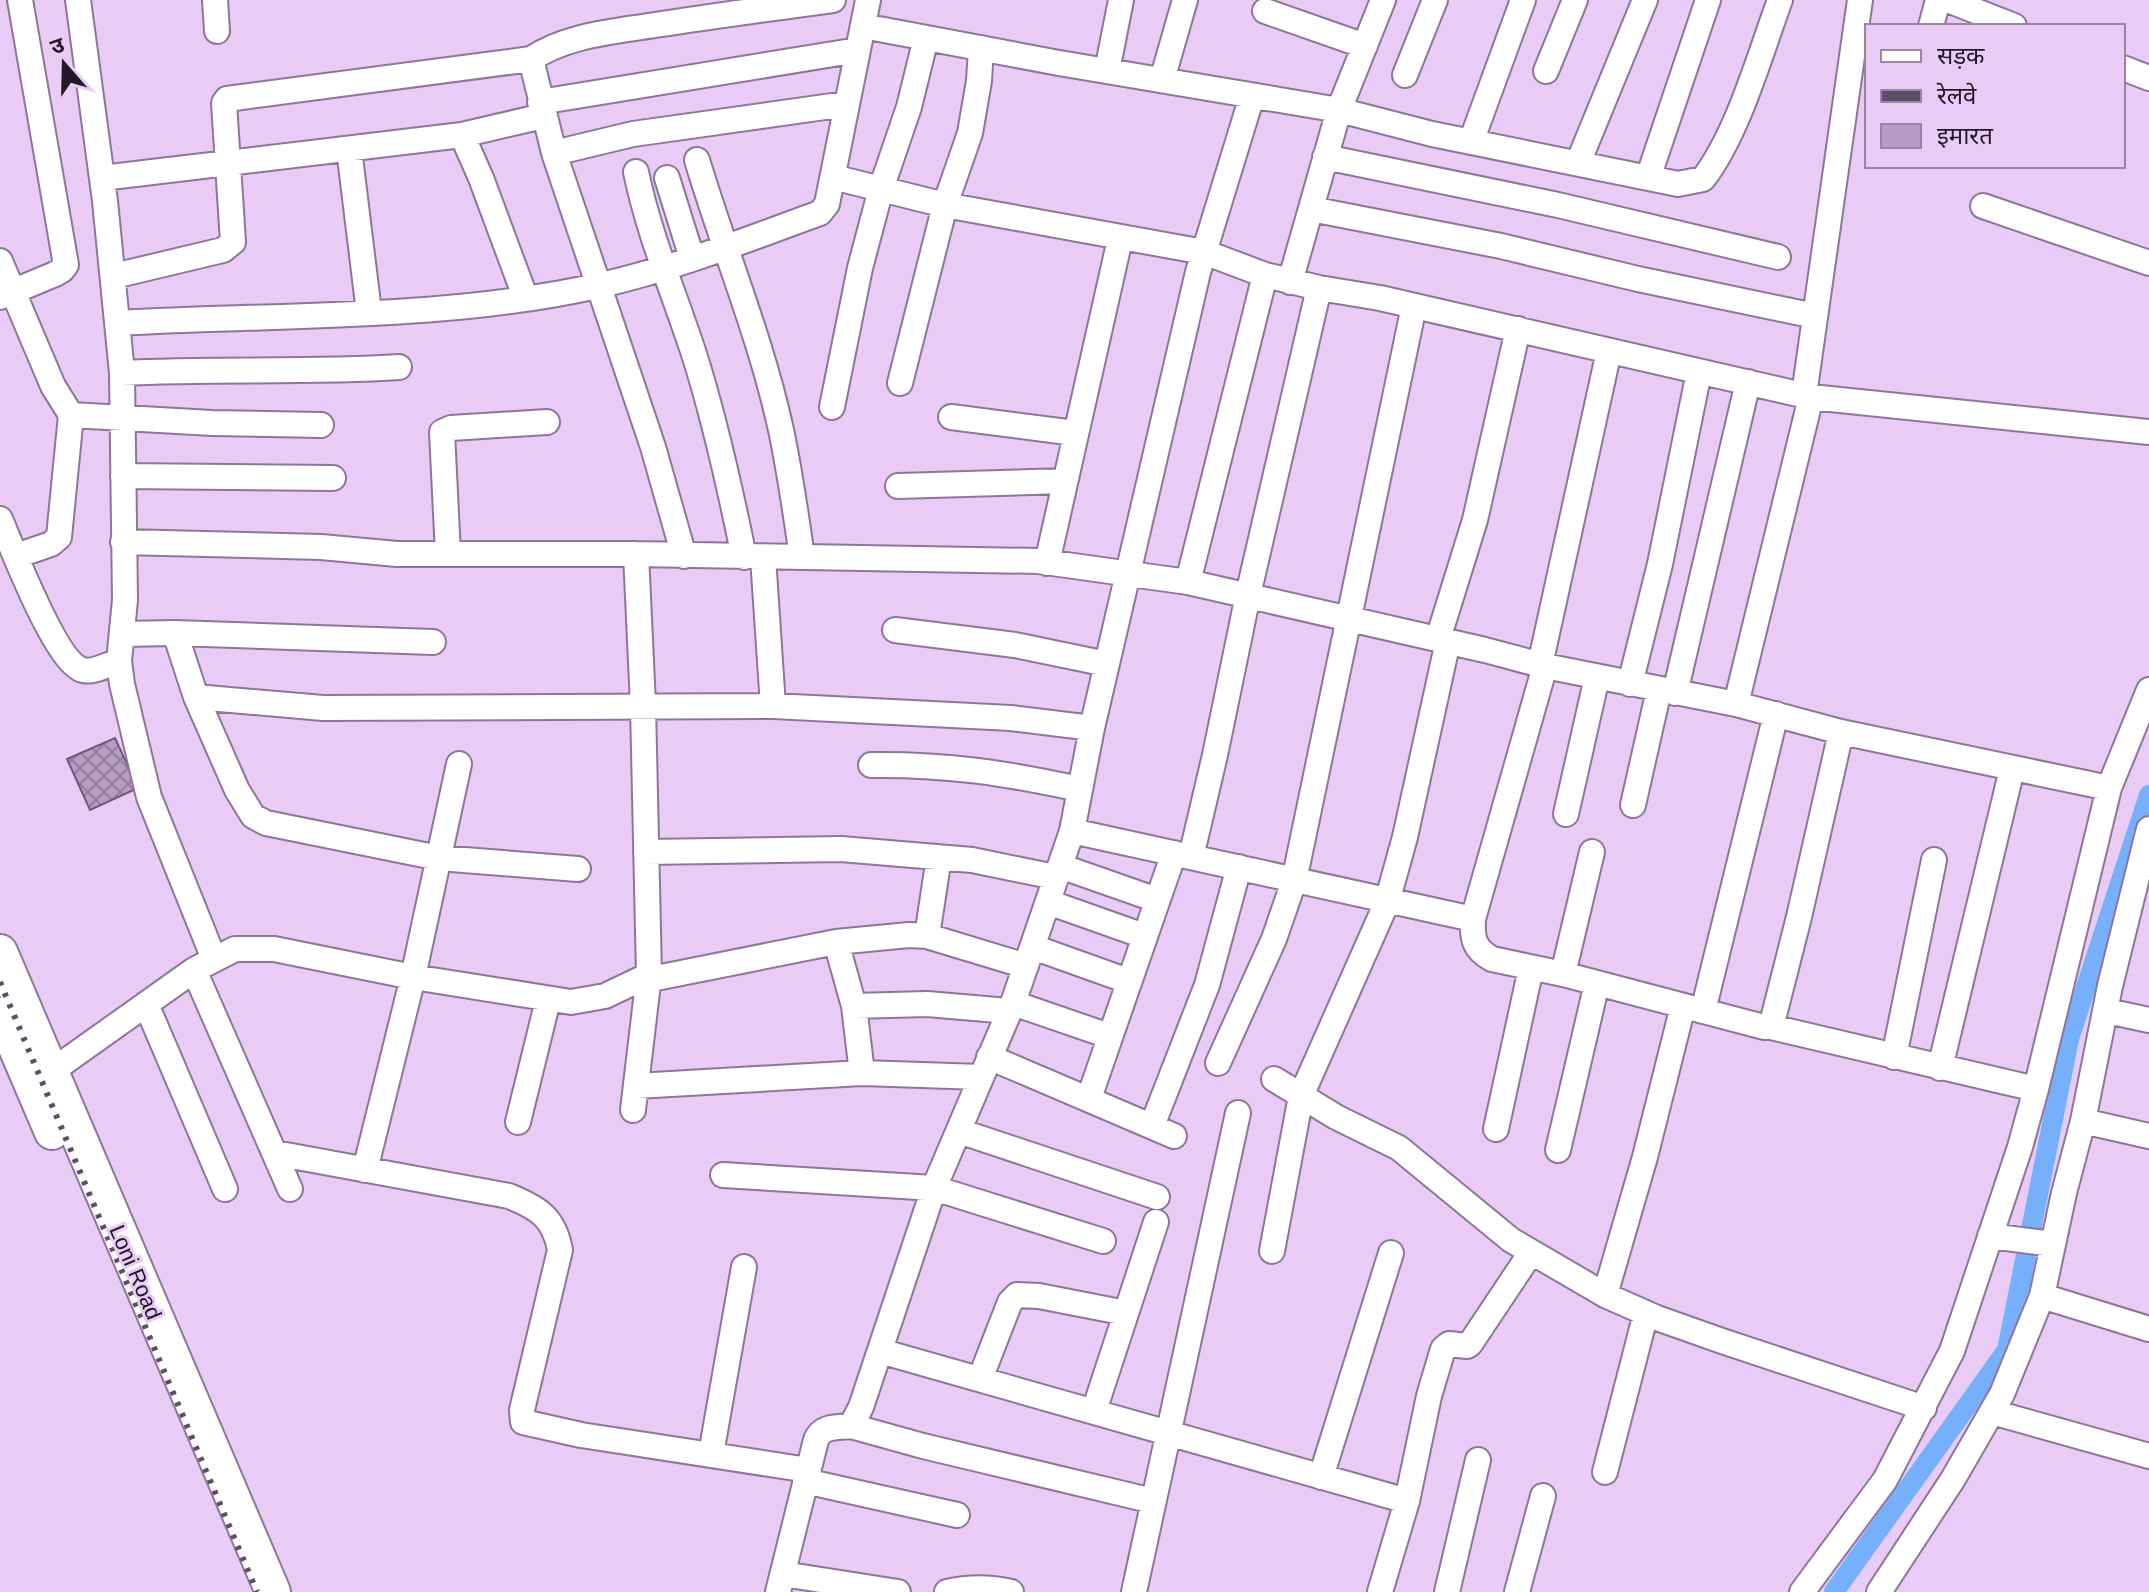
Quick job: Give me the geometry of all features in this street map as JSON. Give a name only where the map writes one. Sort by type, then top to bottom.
[{"type":"highway","name":"Loni Road","points":[[0,952],[25,1068],[273,1592]]},
{"type":"highway","name":"Loni Road","points":[[0,1011],[248,1592]]},
{"type":"street","points":[[6,294],[62,270],[66,265],[20,0]]},
{"type":"street","points":[[78,0],[119,323],[125,600],[119,661],[122,684],[149,797],[204,964],[290,1189]]},
{"type":"street","points":[[215,0],[217,31]]},
{"type":"street","points":[[114,276],[230,247],[234,229],[224,103],[230,98],[531,59],[569,40],[697,18],[833,0]]},
{"type":"street","points":[[119,323],[369,312],[526,299],[663,269],[820,213],[827,204],[868,0]]},
{"type":"street","points":[[1107,71],[1121,0]]},
{"type":"street","points":[[1162,80],[1185,0]]},
{"type":"street","points":[[1290,282],[1339,110],[1383,0]]},
{"type":"street","points":[[1405,75],[1435,0]]},
{"type":"street","points":[[1471,142],[1523,0]]},
{"type":"street","points":[[1546,71],[1575,0]]},
{"type":"street","points":[[1578,163],[1645,0]]},
{"type":"street","points":[[1648,178],[1708,0]]},
{"type":"street","points":[[102,178],[462,135],[542,109],[860,38],[926,38],[1339,110],[1471,142],[1689,184],[1703,179],[1712,168],[1736,116],[1780,0]]},
{"type":"street","points":[[1736,704],[1764,600],[1807,396],[1815,316],[1860,0]]},
{"type":"street","points":[[1932,24],[1938,0]]},
{"type":"street","points":[[1948,0],[2009,24]]},
{"type":"street","points":[[1265,11],[1365,46]]},
{"type":"street","points":[[832,407],[860,268],[881,189],[909,107],[926,38]]},
{"type":"street","points":[[900,383],[945,205],[975,114],[981,48]]},
{"type":"street","points":[[531,59],[554,153],[653,447],[684,556]]},
{"type":"street","points":[[2125,69],[2149,78]]},
{"type":"street","points":[[851,1426],[861,1407],[934,1188],[1011,1007],[1072,831],[1092,728],[1204,252],[1252,96]]},
{"type":"street","points":[[554,153],[633,134],[846,104]]},
{"type":"street","points":[[462,135],[526,299]]},
{"type":"street","points":[[349,149],[369,312]]},
{"type":"street","points":[[1325,157],[1558,205],[1778,257]]},
{"type":"street","points":[[697,160],[758,346],[781,428],[802,557]]},
{"type":"street","points":[[636,172],[645,216],[694,353],[754,557],[773,706]]},
{"type":"street","points":[[833,177],[945,205],[1204,252],[1290,282],[1414,306],[1807,396],[2149,432]]},
{"type":"street","points":[[667,178],[692,258]]},
{"type":"street","points":[[1983,206],[2149,263]]},
{"type":"street","points":[[1311,209],[1501,246],[1815,316]]},
{"type":"street","points":[[1047,563],[1120,239]]},
{"type":"street","points":[[0,261],[6,294],[71,415],[59,537],[51,544],[16,556]]},
{"type":"street","points":[[1188,582],[1265,275]]},
{"type":"street","points":[[1089,1098],[1157,900],[1183,855],[1215,755],[1248,595],[1319,288]]},
{"type":"street","points":[[1218,1063],[1274,939],[1294,881],[1414,306]]},
{"type":"street","points":[[1272,1251],[1301,1096],[1387,902],[1405,837],[1443,640],[1475,520],[1518,329]]},
{"type":"street","points":[[1609,351],[1542,666],[1473,919],[1472,936],[1481,953],[1492,959],[1563,974],[1764,1027],[2036,1089]]},
{"type":"street","points":[[122,373],[183,370],[330,371],[399,367]]},
{"type":"street","points":[[1630,684],[1660,564],[1699,372]]},
{"type":"street","points":[[1633,805],[1667,691],[1748,382]]},
{"type":"street","points":[[71,415],[321,425]]},
{"type":"street","points":[[951,417],[1075,433]]},
{"type":"street","points":[[448,554],[442,432],[451,428],[547,422]]},
{"type":"street","points":[[123,476],[333,478]]},
{"type":"street","points":[[898,486],[1065,481]]},
{"type":"street","points":[[0,519],[54,638],[77,667],[89,671],[119,661]]},
{"type":"street","points":[[123,542],[222,542],[397,554],[636,554],[1047,563],[1128,573],[1248,595],[1542,666],[1736,704],[1841,732],[2109,788]]},
{"type":"street","points":[[633,1110],[649,975],[636,554]]},
{"type":"street","points":[[895,630],[1015,645],[1107,664]]},
{"type":"street","points":[[175,633],[196,697],[237,790],[253,816],[266,823],[439,858],[578,869]]},
{"type":"street","points":[[122,634],[433,642]]},
{"type":"street","points":[[1566,814],[1597,677]]},
{"type":"street","points":[[1879,1592],[1953,1479],[1992,1412],[2042,1296],[2022,1240],[2036,1089],[2109,788],[2149,690]]},
{"type":"street","points":[[196,697],[323,708],[773,706],[1011,718],[1092,728]]},
{"type":"street","points":[[1605,1295],[1645,1157],[1750,829],[1776,714]]},
{"type":"street","points":[[1771,1027],[1841,732]]},
{"type":"street","points":[[365,1170],[413,977],[459,764]]},
{"type":"street","points":[[871,765],[981,769],[1079,789]]},
{"type":"street","points":[[1940,1068],[2012,769]]},
{"type":"street","points":[[1802,1592],[1885,1480],[1952,1351],[2022,1240],[2083,1121],[2110,986],[2146,858],[2149,829]]},
{"type":"street","points":[[1072,831],[1473,919]]},
{"type":"street","points":[[646,852],[796,848],[939,857],[1058,871],[1157,900]]},
{"type":"street","points":[[1563,974],[1592,852]]},
{"type":"street","points":[[927,936],[939,857]]},
{"type":"street","points":[[1894,1057],[1934,860]]},
{"type":"street","points":[[636,1086],[985,1067],[1089,1098],[1163,1131],[1239,867]]},
{"type":"street","points":[[1048,902],[1144,936]]},
{"type":"street","points":[[25,1068],[146,1004],[204,964],[235,949],[274,949],[548,1000],[590,1001],[649,975],[656,978],[836,942],[927,936],[1030,956],[1128,981]]},
{"type":"street","points":[[836,942],[854,1006],[862,1073]]},
{"type":"street","points":[[1496,1129],[1531,968]]},
{"type":"street","points":[[1558,1150],[1597,983]]},
{"type":"street","points":[[518,1122],[548,1000]]},
{"type":"street","points":[[146,1004],[225,1189]]},
{"type":"street","points":[[854,1006],[927,1004],[1011,1007],[1109,1036]]},
{"type":"street","points":[[2107,1011],[2149,1020]]},
{"type":"street","points":[[1274,1079],[1336,1117],[1399,1148],[1530,1254],[1605,1295],[1722,1341],[1924,1408]]},
{"type":"street","points":[[1134,1592],[1238,1113]]},
{"type":"street","points":[[2083,1121],[2149,1136]]},
{"type":"street","points":[[959,1131],[1157,1197]]},
{"type":"street","points":[[275,1153],[509,1196],[541,1212],[552,1225],[560,1250],[522,1410],[523,1422],[581,1435],[711,1454],[957,1515]]},
{"type":"street","points":[[723,1175],[934,1188],[1103,1241]]},
{"type":"street","points":[[1094,1411],[1156,1222]]},
{"type":"street","points":[[1321,1477],[1391,1253]]},
{"type":"street","points":[[1380,1592],[1407,1501],[1429,1396],[1443,1349],[1449,1344],[1470,1344],[1530,1254]]},
{"type":"street","points":[[711,1454],[744,1267]]},
{"type":"street","points":[[980,1379],[1010,1302],[1017,1295],[1039,1296],[1126,1313]]},
{"type":"street","points":[[2042,1296],[2149,1329]]},
{"type":"street","points":[[1605,1472],[1646,1313]]},
{"type":"street","points":[[880,1351],[1407,1501]]},
{"type":"street","points":[[1992,1412],[2149,1456]]},
{"type":"street","points":[[898,1592],[780,1583],[806,1476],[821,1431],[851,1426],[1153,1501]]},
{"type":"street","points":[[1447,1592],[1478,1460]]},
{"type":"street","points":[[1517,1592],[1543,1496]]},
{"type":"street","points":[[947,1592],[965,1588],[995,1588],[1011,1592]]},
{"type":"building","points":[[115,738],[138,788],[90,810],[67,759]]},
{"type":"waterway","points":[[1834,1592],[2007,1350],[2069,1039],[2149,795]]},
{"type":"railway","points":[[0,982],[257,1592]]}]
